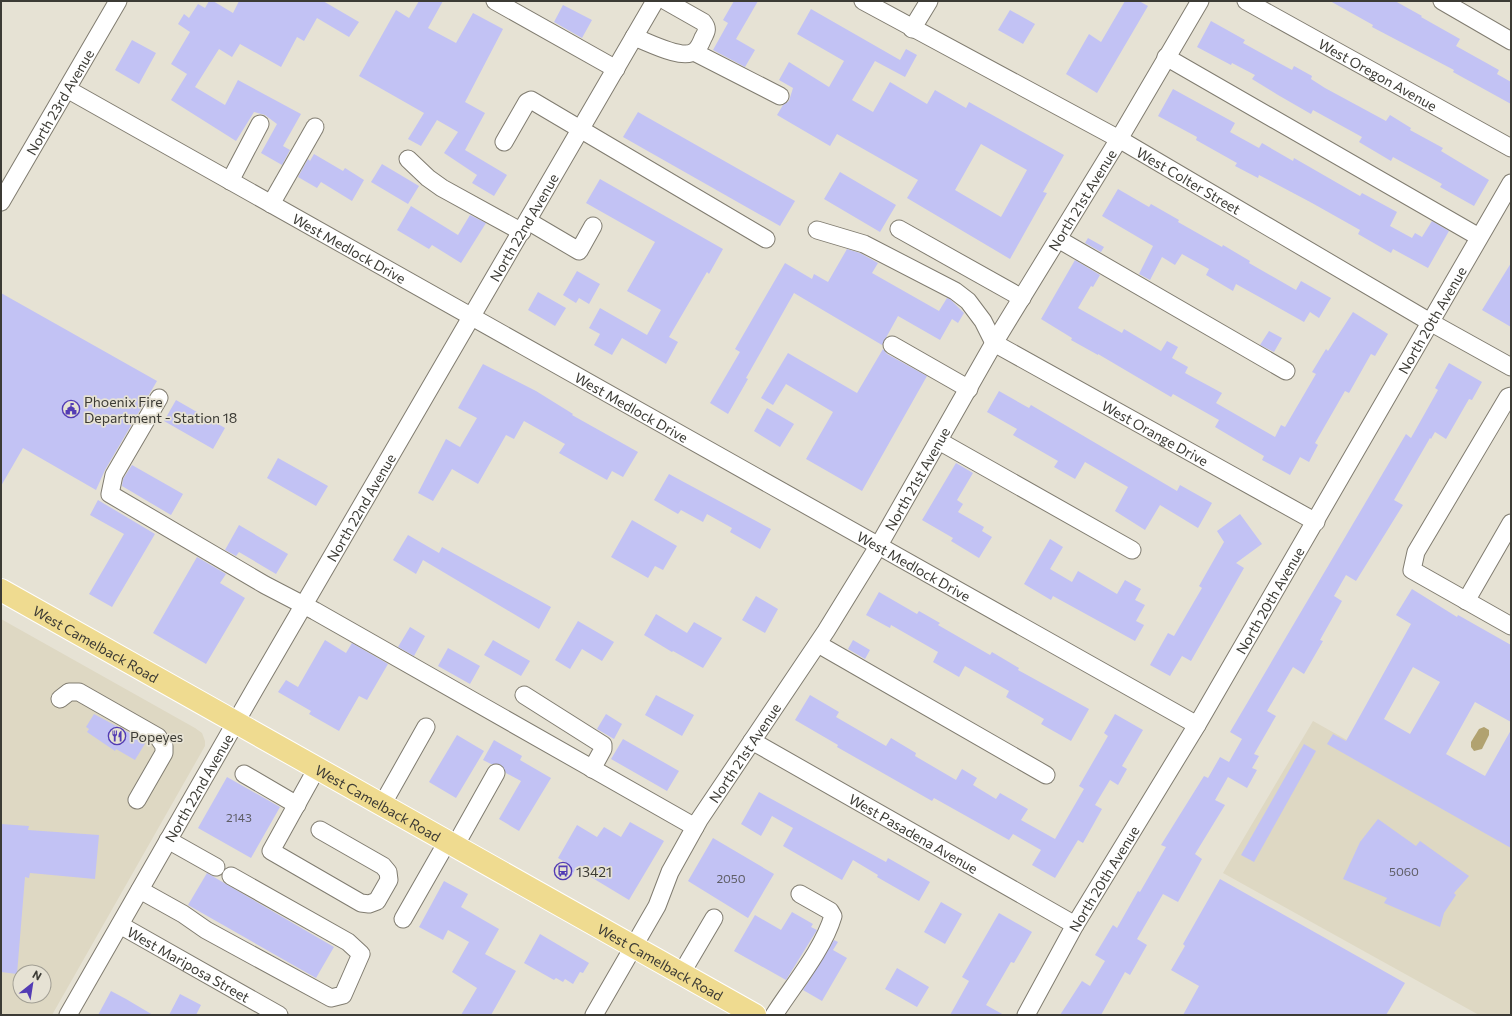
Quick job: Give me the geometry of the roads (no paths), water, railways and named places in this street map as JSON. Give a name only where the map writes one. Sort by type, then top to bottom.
[{"type":"main road","name":"West Camelback Road","points":[[1,590],[755,1015]]},
{"type":"street","name":"North 23rd Avenue","points":[[1,202],[118,1]]},
{"type":"street","points":[[495,1],[616,69]]},
{"type":"street","name":"North 22nd Avenue","points":[[68,1015],[236,722],[655,1]]},
{"type":"street","points":[[634,37],[678,54],[687,55],[699,48],[707,30],[707,26],[703,22],[666,1]]},
{"type":"street","name":"West Colter Street","points":[[863,1],[912,29],[1119,139],[1430,322],[1511,366]]},
{"type":"street","points":[[912,29],[929,1]]},
{"type":"street","name":"North 21st Avenue","points":[[594,1015],[656,906],[670,872],[695,827],[818,644],[879,545],[994,343],[1119,139],[1200,1]]},
{"type":"street","name":"West Oregon Avenue","points":[[1246,1],[1511,148]]},
{"type":"street","points":[[1442,1],[1511,41]]},
{"type":"street","points":[[694,52],[780,96]]},
{"type":"street","points":[[1166,57],[1479,237]]},
{"type":"street","name":"West Medlock Drive","points":[[67,89],[473,316],[1197,725]]},
{"type":"street","points":[[504,142],[527,102],[531,100],[581,128],[766,239]]},
{"type":"street","points":[[230,181],[260,124]]},
{"type":"street","points":[[272,204],[315,127]]},
{"type":"street","points":[[408,158],[428,178],[442,188],[579,252],[593,226]]},
{"type":"street","name":"North 20th Avenue","points":[[1026,1015],[1075,926],[1197,725],[1316,522],[1511,183]]},
{"type":"street","points":[[898,229],[1022,298]]},
{"type":"street","points":[[817,230],[864,244],[955,292],[968,302],[983,321],[994,343]]},
{"type":"street","points":[[1058,239],[1286,371]]},
{"type":"street","name":"West Orange Drive","points":[[994,343],[1316,522]]},
{"type":"street","points":[[892,345],[969,389]]},
{"type":"street","points":[[1511,396],[1508,397],[1416,552],[1412,570],[1511,626]]},
{"type":"street","points":[[159,398],[114,475],[110,494],[265,585],[304,605],[695,827]]},
{"type":"street","points":[[939,441],[1132,550]]},
{"type":"street","points":[[1466,601],[1511,523]]},
{"type":"street","points":[[818,644],[1046,776]]},
{"type":"street","points":[[60,700],[69,692],[79,692],[158,737],[162,741],[164,753],[137,800]]},
{"type":"street","points":[[524,695],[602,745],[603,749],[592,769]]},
{"type":"street","points":[[382,805],[426,726]]},
{"type":"street","name":"West Pasadena Avenue","points":[[752,741],[1075,926]]},
{"type":"street","points":[[317,768],[271,851],[361,903],[369,904],[377,901],[389,880],[388,872],[383,866],[320,830]]},
{"type":"street","points":[[403,919],[496,773]]},
{"type":"street","points":[[244,774],[297,805]]},
{"type":"street","points":[[168,840],[216,868]]},
{"type":"street","points":[[140,890],[183,914],[206,930],[331,998],[344,995],[361,954],[348,942],[231,876]]},
{"type":"street","points":[[774,1015],[812,957],[833,916],[830,910],[800,894]]},
{"type":"street","points":[[681,974],[714,918]]},
{"type":"street","name":"West Mariposa Street","points":[[120,925],[280,1015]]},
{"type":"place","name":"Phoenix Fire Department - Station 18","points":[[71,409]]},
{"type":"place","name":"Popeyes","points":[[117,736]]},
{"type":"place","name":"13421","points":[[563,871]]}]
